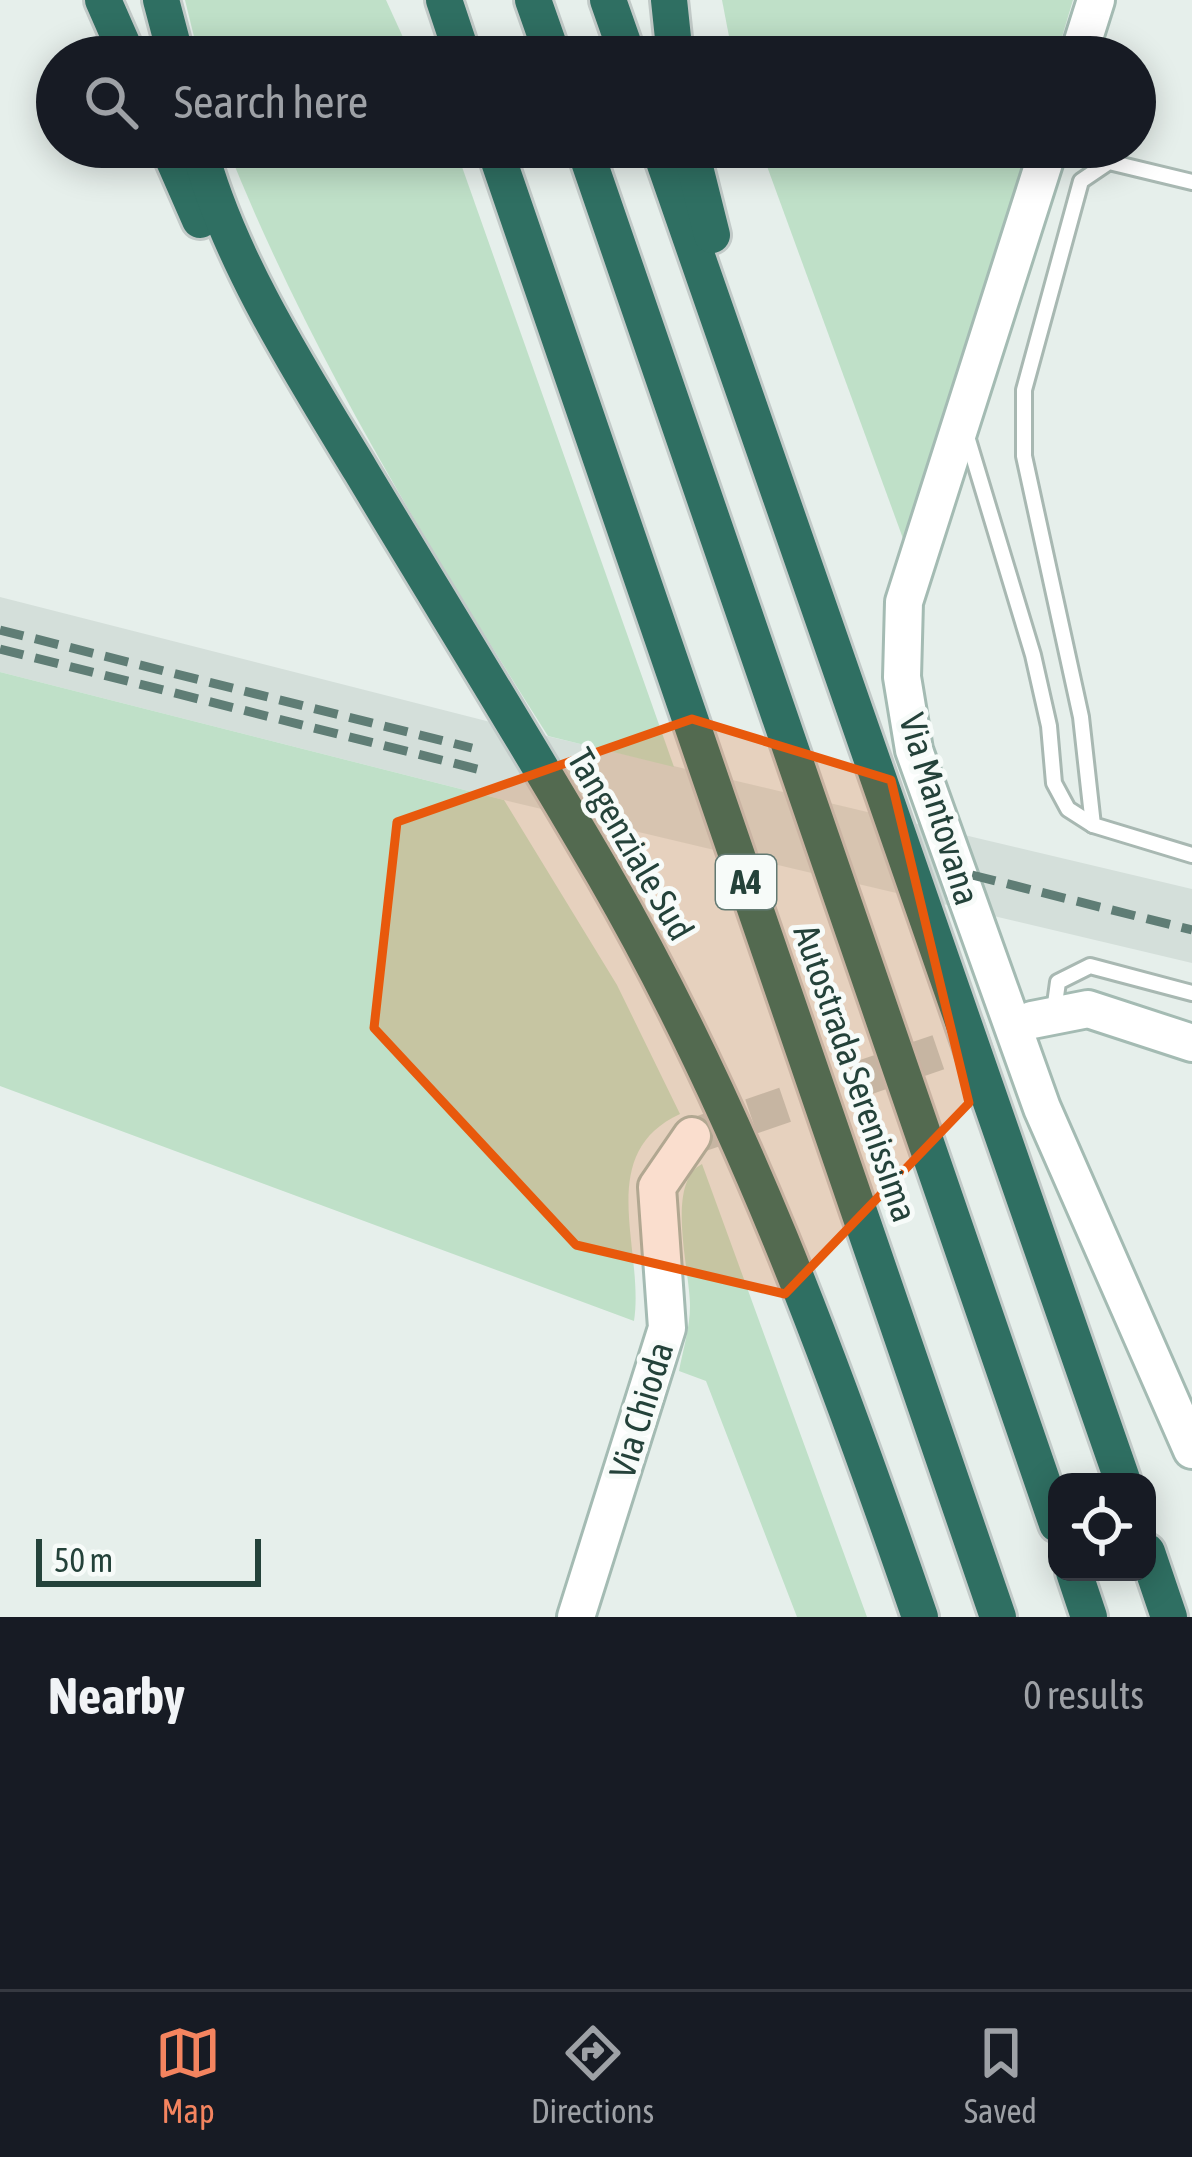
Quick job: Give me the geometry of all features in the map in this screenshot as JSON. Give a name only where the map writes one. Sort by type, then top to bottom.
[{"type":"highway","points":[[103,0],[119,36]]},
{"type":"highway","points":[[116,0],[124,36]]},
{"type":"highway","points":[[161,0],[170,36]]},
{"type":"highway","points":[[443,0],[456,36]]},
{"type":"highway","points":[[533,0],[546,36]]},
{"type":"highway","points":[[608,0],[621,36]]},
{"type":"highway","points":[[668,0],[672,36]]},
{"type":"highway","points":[[177,168],[212,245],[278,333]]},
{"type":"highway","name":"Tangenziale Sud","points":[[208,168],[278,333],[605,877],[685,1023],[756,1174],[818,1325],[920,1617]]},
{"type":"highway","name":"Autostrada Serenissima","points":[[501,168],[998,1617]]},
{"type":"highway","name":"Autostrada Serenissima","points":[[591,168],[1048,1498]]},
{"type":"highway","points":[[666,168],[1120,1473]]},
{"type":"highway","points":[[695,168],[769,460]]},
{"type":"highway","points":[[1156,1579],[1169,1617]]},
{"type":"highway","points":[[1077,1581],[1089,1617]]},
{"type":"street","points":[[1085,36],[1096,0]]},
{"type":"street","name":"Via Mantovana","points":[[1042,168],[904,602],[902,677],[914,751],[1042,1108],[1192,1450]]},
{"type":"street","points":[[1042,1018],[1088,1010],[1192,1042]]},
{"type":"street","name":"Via Chioda","points":[[576,1617],[667,1328],[657,1187],[692,1136]]},
{"type":"lane","points":[[1093,825],[1081,717],[1024,456],[1024,390],[1081,181],[1100,168]]},
{"type":"lane","points":[[1134,168],[1192,182]]},
{"type":"lane","points":[[962,419],[1033,656],[1049,726],[1054,783],[1068,809],[1093,825],[1192,855]]},
{"type":"lane","points":[[1042,1018],[1058,982],[1090,966],[1192,993]]},
{"type":"highlighted area","points":[[692,719],[891,780],[969,1103],[785,1294],[576,1245],[374,1028],[397,822]]},
{"type":"shaded area","points":[[0,597],[530,732],[1192,889],[1192,963],[512,802],[0,672]]},
{"type":"green space","points":[[185,0],[386,0],[402,36],[194,36]]},
{"type":"green space","points":[[722,0],[1073,0],[1062,36],[729,36]]},
{"type":"green space","points":[[236,168],[462,168],[674,767],[548,736],[374,449]]},
{"type":"green space","points":[[768,168],[1021,168],[905,544]]},
{"type":"green space","points":[[0,672],[504,800],[617,985],[680,1114],[653,1131],[638,1153],[630,1178],[634,1321],[0,1086]]},
{"type":"green space","points":[[702,1164],[867,1617],[797,1617],[706,1381],[679,1371],[690,1306],[682,1208],[691,1174]]},
{"type":"tunnel","points":[[700,1134],[1032,1020]]},
{"type":"railway","points":[[0,630],[472,748]]},
{"type":"railway","points":[[0,649],[481,770]]},
{"type":"railway","points":[[972,875],[1192,930]]}]
